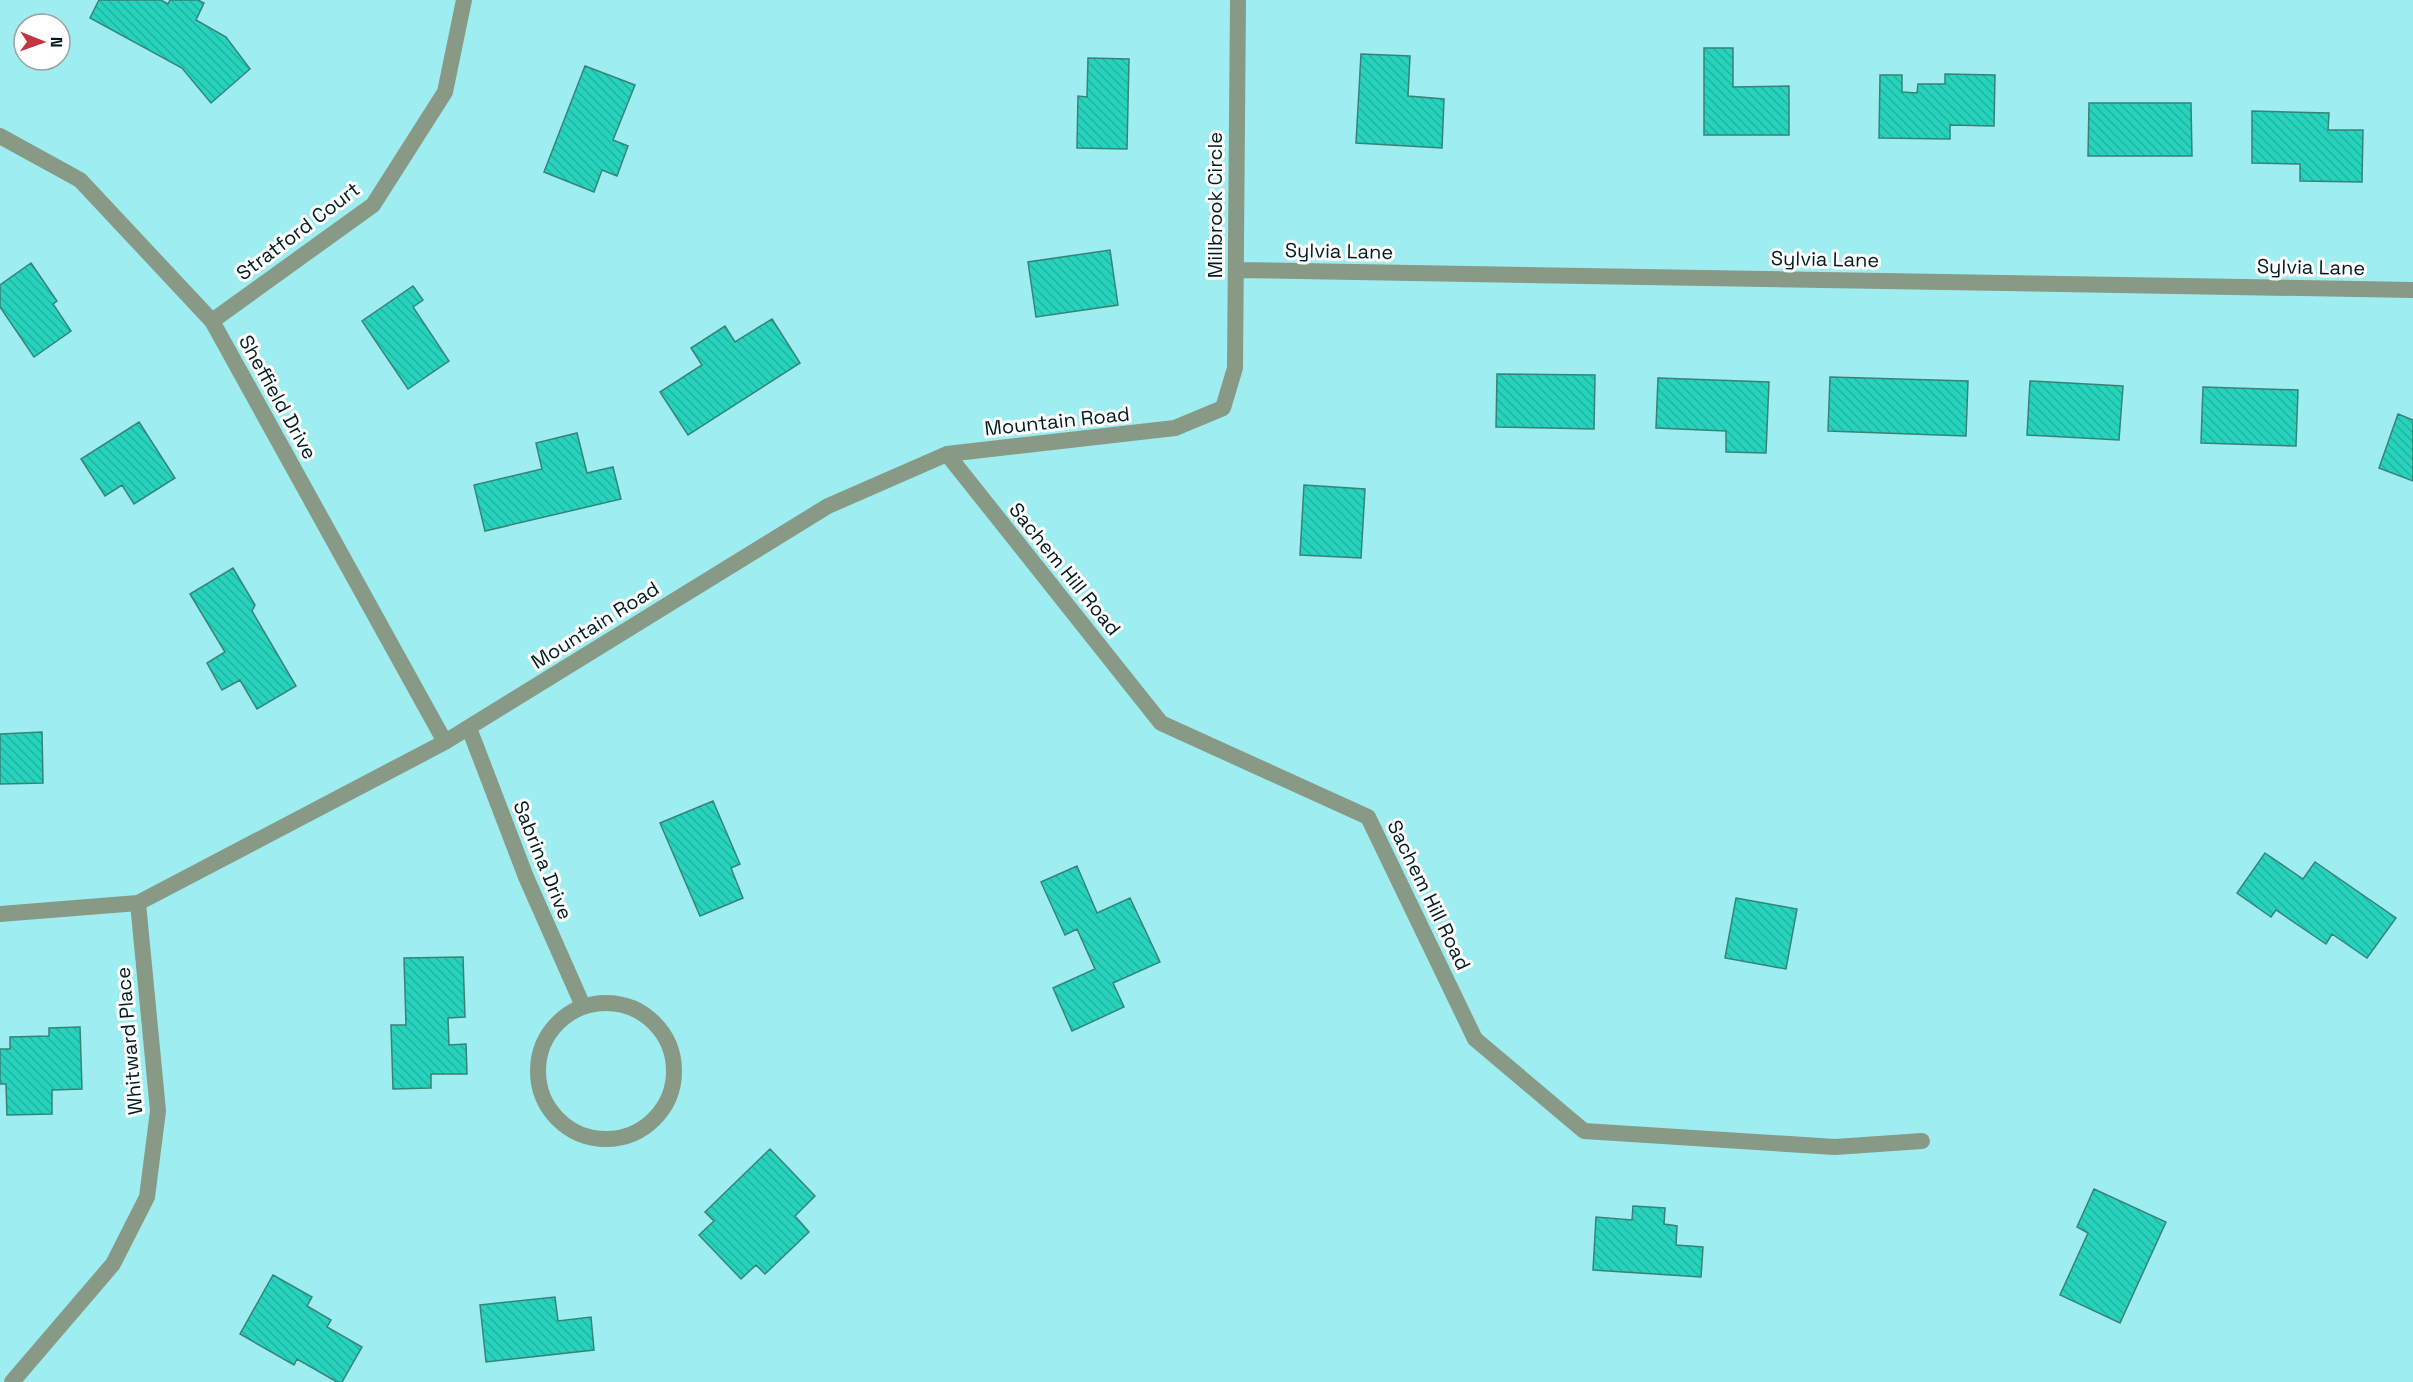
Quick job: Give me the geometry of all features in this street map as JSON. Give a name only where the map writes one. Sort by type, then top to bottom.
[{"type":"street","name":"Stratford Court","points":[[213,321],[373,205],[445,92],[464,0]]},
{"type":"street","name":"Millbrook Circle","points":[[1223,408],[1235,368],[1238,0]]},
{"type":"street","name":"Sheffield Drive","points":[[0,136],[80,180],[213,321],[445,742]]},
{"type":"street","name":"Sylvia Lane","points":[[1236,270],[2413,290]]},
{"type":"street","name":"Mountain Road","points":[[0,914],[138,903],[445,742],[828,506],[946,454],[1174,428],[1223,408]]},
{"type":"street","name":"Sachem Hill Road","points":[[946,454],[1161,723],[1368,817],[1475,1039],[1584,1131],[1835,1147],[1922,1141]]},
{"type":"street","name":"Sabrina Drive","points":[[469,728],[526,877],[583,1006]]},
{"type":"street","name":"Whitward Place","points":[[12,1382],[113,1264],[147,1197],[158,1111],[138,903]]},
{"type":"street","points":[[603,1002],[623,1004],[642,1012],[658,1026],[669,1042],[674,1062],[674,1082],[668,1102],[656,1119],[640,1131],[621,1139],[601,1140],[581,1135],[563,1125],[549,1110],[540,1091],[537,1071],[541,1050],[550,1031],[565,1016],[583,1006],[603,1002]]},
{"type":"building","points":[[99,0],[161,0],[168,4],[170,0],[198,0],[204,3],[196,20],[226,37],[250,69],[211,103],[182,68],[90,18]]},
{"type":"building","points":[[1704,48],[1733,48],[1733,87],[1789,86],[1789,135],[1704,135]]},
{"type":"building","points":[[1361,54],[1410,56],[1408,96],[1444,99],[1442,148],[1356,143]]},
{"type":"building","points":[[1088,58],[1129,59],[1127,149],[1077,148],[1078,96],[1087,97]]},
{"type":"building","points":[[585,66],[635,85],[613,140],[628,146],[617,176],[602,170],[594,192],[544,172]]},
{"type":"building","points":[[1945,74],[1995,75],[1994,126],[1950,125],[1950,139],[1879,138],[1880,75],[1902,75],[1902,92],[1917,93],[1918,84],[1945,84]]},
{"type":"building","points":[[2089,103],[2191,103],[2192,156],[2088,156]]},
{"type":"building","points":[[2252,111],[2329,113],[2328,130],[2363,130],[2362,182],[2300,181],[2300,164],[2252,163]]},
{"type":"building","points":[[1110,250],[1118,305],[1036,317],[1028,262]]},
{"type":"building","points":[[31,263],[57,301],[53,304],[71,331],[34,357],[0,307],[0,285]]},
{"type":"building","points":[[413,286],[423,300],[413,307],[449,361],[408,389],[362,321]]},
{"type":"building","points":[[772,319],[800,363],[688,435],[660,392],[702,365],[691,348],[725,326],[735,342]]},
{"type":"building","points":[[1497,374],[1595,375],[1594,429],[1496,427]]},
{"type":"building","points":[[1830,377],[1968,381],[1966,436],[1828,431]]},
{"type":"building","points":[[1658,378],[1769,382],[1766,453],[1726,452],[1726,431],[1656,428]]},
{"type":"building","points":[[2030,381],[2123,386],[2119,440],[2027,435]]},
{"type":"building","points":[[2203,387],[2298,390],[2296,446],[2201,443]]},
{"type":"building","points":[[2398,414],[2413,420],[2413,481],[2379,468]]},
{"type":"building","points":[[139,422],[175,478],[134,504],[122,485],[105,496],[81,459]]},
{"type":"building","points":[[577,433],[587,473],[613,467],[621,499],[485,531],[474,485],[542,469],[536,443]]},
{"type":"building","points":[[1304,485],[1365,489],[1361,558],[1300,555]]},
{"type":"building","points":[[233,568],[255,605],[252,611],[296,686],[257,709],[240,680],[222,690],[207,663],[225,652],[190,594]]},
{"type":"building","points":[[42,732],[43,783],[0,784],[0,734]]},
{"type":"building","points":[[713,801],[740,864],[731,868],[743,898],[700,916],[660,823]]},
{"type":"building","points":[[2265,853],[2303,879],[2315,862],[2396,918],[2367,958],[2332,934],[2326,944],[2276,910],[2271,917],[2237,893]]},
{"type":"building","points":[[1077,866],[1097,913],[1130,898],[1160,962],[1113,983],[1124,1007],[1072,1031],[1053,988],[1095,969],[1077,929],[1065,935],[1041,882]]},
{"type":"building","points":[[1736,898],[1797,909],[1786,969],[1725,958]]},
{"type":"building","points":[[463,957],[465,1017],[448,1018],[449,1045],[466,1044],[467,1074],[431,1074],[431,1088],[393,1089],[391,1025],[406,1025],[404,958]]},
{"type":"building","points":[[80,1027],[82,1089],[52,1090],[52,1114],[7,1115],[6,1084],[0,1084],[0,1049],[10,1049],[10,1037],[49,1036],[49,1028]]},
{"type":"building","points":[[770,1149],[815,1196],[795,1216],[809,1232],[765,1274],[756,1265],[741,1279],[699,1235],[714,1221],[705,1212]]},
{"type":"building","points":[[2094,1189],[2166,1222],[2120,1323],[2060,1295],[2088,1233],[2077,1227]]},
{"type":"building","points":[[1633,1206],[1665,1208],[1664,1224],[1677,1226],[1676,1245],[1703,1247],[1701,1277],[1593,1270],[1596,1217],[1632,1220]]},
{"type":"building","points":[[273,1275],[312,1297],[307,1306],[331,1320],[327,1327],[362,1347],[342,1382],[337,1382],[297,1359],[294,1365],[240,1334]]},
{"type":"building","points":[[555,1297],[558,1321],[591,1317],[594,1350],[486,1362],[480,1305]]}]
